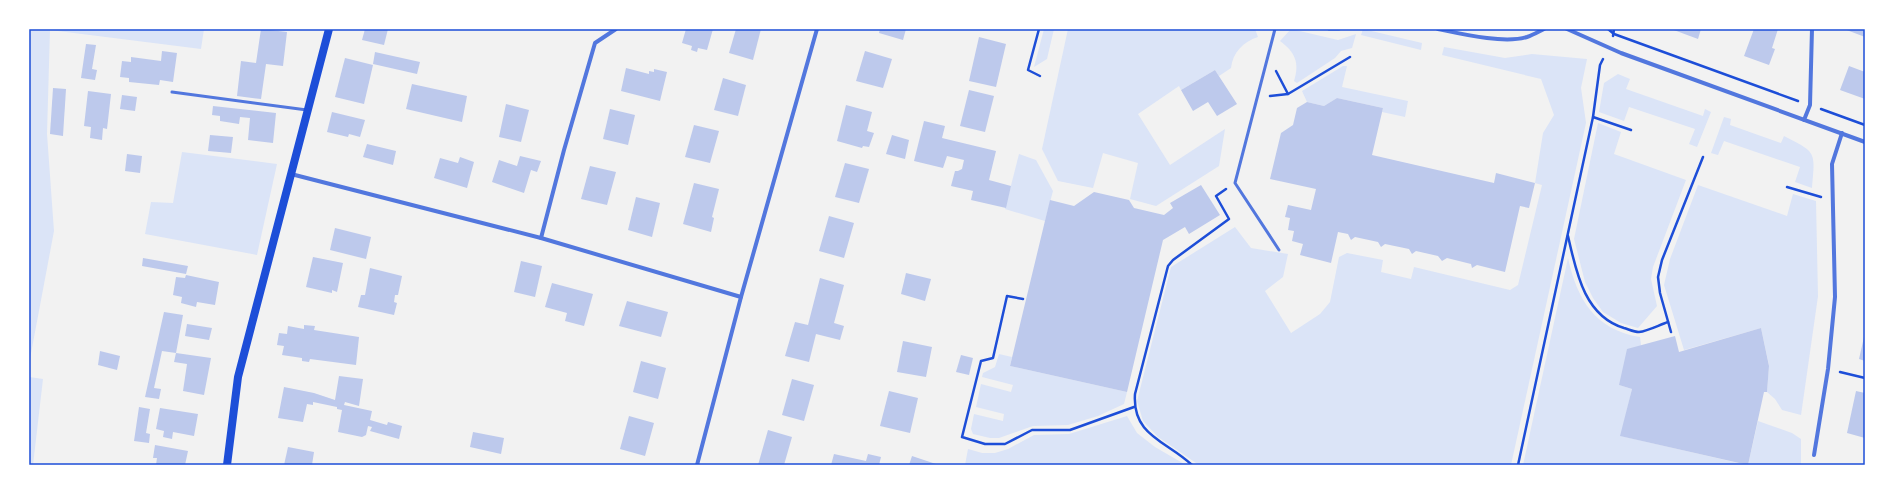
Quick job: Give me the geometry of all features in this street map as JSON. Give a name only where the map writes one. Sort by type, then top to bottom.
[{"type":"main road","points":[[227,465],[238,377],[329,29]]},
{"type":"street","points":[[541,238],[564,150],[596,43],[616,29]]},
{"type":"street","points":[[697,465],[741,297],[817,29]]},
{"type":"street","points":[[1438,29],[1478,37],[1499,38],[1526,37],[1544,29]]},
{"type":"street","points":[[1567,29],[1608,48],[1865,142]]},
{"type":"street","points":[[1804,120],[1810,105],[1812,29]]},
{"type":"street","points":[[1814,455],[1828,369],[1835,297],[1832,164],[1842,133]]},
{"type":"street","points":[[291,173],[541,238],[741,297]]},
{"type":"lane","points":[[1275,29],[1235,183],[1279,250]]},
{"type":"lane","points":[[1330,29],[1339,29]]},
{"type":"lane","points":[[172,92],[308,110]]},
{"type":"path","points":[[1039,29],[1028,70],[1040,76]]},
{"type":"path","points":[[1608,29],[1614,34],[1865,124]]},
{"type":"path","points":[[1518,465],[1593,117],[1600,65],[1614,34],[1614,29]]},
{"type":"path","points":[[1268,56],[1288,94]]},
{"type":"path","points":[[1257,98],[1288,94],[1350,57]]},
{"type":"path","points":[[1593,117],[1631,130]]},
{"type":"path","points":[[1671,332],[1660,293],[1658,276],[1662,260],[1703,156]]},
{"type":"path","points":[[1192,465],[1157,441],[1138,421],[1134,407],[1135,394],[1168,266],[1173,260],[1229,219],[1216,196],[1235,183]]},
{"type":"path","points":[[1787,187],[1833,201]]},
{"type":"path","points":[[1567,235],[1579,281],[1586,296],[1599,314],[1616,325],[1638,332],[1668,322]]},
{"type":"path","points":[[1023,299],[1007,296],[993,358],[981,361],[962,436],[985,444],[1006,444],[1032,430],[1070,430],[1134,407]]},
{"type":"path","points":[[1828,369],[1865,378]]},
{"type":"shaded area","points":[[29,29],[204,29],[201,49],[50,30],[47,134],[54,231],[29,364]]},
{"type":"shaded area","points":[[1044,29],[1054,29],[1047,59],[1034,67]]},
{"type":"shaded area","points":[[1068,29],[1255,29],[1258,37],[1243,45],[1236,52],[1231,68],[1219,76],[1215,70],[1181,90],[1179,86],[1138,114],[1170,165],[1225,129],[1219,166],[1156,206],[1130,199],[1138,163],[1103,153],[1093,188],[1058,181],[1042,149]]},
{"type":"shaded area","points":[[1291,29],[1338,40],[1356,34],[1352,48],[1341,51],[1335,58],[1297,83],[1294,81],[1296,75],[1295,58],[1289,49],[1280,41]]},
{"type":"shaded area","points":[[1363,29],[1422,43],[1421,50],[1361,35]]},
{"type":"shaded area","points":[[1444,47],[1505,58],[1532,54],[1587,59],[1581,88],[1586,123],[1511,465],[1199,465],[1158,437],[1143,421],[1137,401],[1171,267],[1235,227],[1251,248],[1288,254],[1283,277],[1265,291],[1291,333],[1320,314],[1330,302],[1339,257],[1347,253],[1383,260],[1381,272],[1411,279],[1414,267],[1510,290],[1518,285],[1542,185],[1535,183],[1543,133],[1554,115],[1541,79],[1442,55]]},
{"type":"shaded area","points":[[1343,66],[1347,66],[1342,87],[1408,101],[1405,117],[1382,112],[1383,108],[1337,98],[1324,106],[1307,102],[1302,91]]},
{"type":"shaded area","points":[[1618,74],[1630,79],[1626,89],[1703,116],[1705,109],[1711,112],[1697,147],[1689,144],[1695,129],[1629,107],[1624,121],[1599,112],[1604,83]]},
{"type":"shaded area","points":[[1724,117],[1731,119],[1730,125],[1781,143],[1784,136],[1808,150],[1812,154],[1814,167],[1812,188],[1795,182],[1800,167],[1724,141],[1718,155],[1711,153]]},
{"type":"shaded area","points":[[1598,123],[1621,132],[1614,154],[1686,180],[1653,267],[1651,279],[1657,306],[1638,328],[1621,323],[1603,312],[1593,298],[1585,282],[1574,239]]},
{"type":"shaded area","points":[[182,152],[277,164],[257,255],[145,234],[151,202],[173,203]]},
{"type":"shaded area","points":[[1019,154],[1036,160],[1053,191],[1045,221],[1005,209]]},
{"type":"shaded area","points":[[1698,185],[1787,216],[1793,194],[1816,201],[1818,296],[1801,415],[1782,410],[1775,399],[1767,392],[1769,365],[1761,328],[1684,350],[1664,285],[1670,259]]},
{"type":"shaded area","points":[[1568,258],[1577,287],[1590,310],[1600,320],[1611,327],[1624,333],[1640,337],[1641,345],[1619,385],[1632,389],[1621,436],[1747,465],[1523,465]]},
{"type":"shaded area","points":[[999,354],[1012,357],[1010,366],[1127,392],[1124,404],[1098,416],[1068,425],[1033,426],[999,438],[990,438],[973,434],[971,429],[974,414],[1003,421],[1004,414],[976,407],[981,384],[1011,392],[1013,385],[982,377],[983,373],[995,367]]},
{"type":"shaded area","points":[[29,377],[43,379],[33,465],[29,465]]},
{"type":"shaded area","points":[[1127,416],[1137,433],[1155,447],[1186,465],[965,465],[968,449],[982,453],[995,453],[1008,449],[1034,435],[1069,434]]},
{"type":"shaded area","points":[[1758,421],[1792,433],[1801,439],[1801,465],[1748,465]]},
{"type":"building","points":[[261,29],[287,32],[283,66],[266,64],[261,99],[237,96],[241,61],[256,63]]},
{"type":"building","points":[[365,29],[388,29],[384,45],[362,40]]},
{"type":"building","points":[[686,29],[713,29],[707,50],[698,48],[697,52],[691,50],[692,46],[682,43]]},
{"type":"building","points":[[736,29],[761,29],[753,60],[729,53]]},
{"type":"building","points":[[880,29],[906,29],[903,40],[879,33]]},
{"type":"building","points":[[1671,29],[1701,29],[1698,39]]},
{"type":"building","points":[[1754,29],[1778,29],[1772,48],[1775,49],[1769,65],[1744,56]]},
{"type":"building","points":[[1844,29],[1865,29],[1865,37]]},
{"type":"building","points":[[979,37],[1006,44],[996,87],[969,81]]},
{"type":"building","points":[[86,44],[96,45],[92,69],[97,70],[95,80],[81,78]]},
{"type":"building","points":[[162,51],[177,53],[173,82],[160,80],[159,85],[129,82],[129,78],[120,77],[122,61],[131,62],[131,57],[161,61]]},
{"type":"building","points":[[865,51],[892,59],[883,88],[856,81]]},
{"type":"building","points":[[375,52],[420,62],[417,74],[373,64]]},
{"type":"building","points":[[345,58],[373,65],[364,104],[335,97]]},
{"type":"building","points":[[1849,66],[1865,72],[1865,99],[1840,90]]},
{"type":"building","points":[[626,68],[649,74],[649,71],[654,72],[654,69],[667,72],[660,101],[621,91]]},
{"type":"building","points":[[1215,70],[1237,104],[1217,116],[1208,102],[1193,111],[1181,90]]},
{"type":"building","points":[[723,78],[746,85],[738,116],[714,110]]},
{"type":"building","points":[[412,84],[467,96],[462,122],[406,109]]},
{"type":"building","points":[[53,88],[66,89],[63,136],[50,134]]},
{"type":"building","points":[[969,90],[994,96],[985,132],[960,126]]},
{"type":"building","points":[[88,91],[111,94],[107,129],[103,128],[102,140],[90,138],[91,127],[84,126]]},
{"type":"building","points":[[122,95],[137,97],[135,111],[120,109]]},
{"type":"building","points":[[1337,98],[1383,108],[1372,155],[1494,183],[1496,173],[1535,183],[1529,208],[1520,206],[1505,272],[1477,265],[1472,268],[1471,264],[1447,258],[1442,261],[1438,256],[1416,251],[1412,254],[1409,249],[1385,244],[1381,247],[1378,242],[1355,237],[1351,240],[1348,234],[1338,232],[1331,263],[1300,255],[1303,244],[1292,241],[1294,231],[1288,230],[1290,218],[1285,217],[1288,205],[1311,210],[1316,189],[1270,179],[1281,133],[1293,125],[1297,108],[1307,102],[1324,106]]},
{"type":"building","points":[[506,104],[529,110],[521,142],[499,137]]},
{"type":"building","points":[[846,105],[872,112],[867,131],[874,133],[869,147],[863,146],[862,148],[837,141]]},
{"type":"building","points":[[213,106],[276,113],[273,143],[248,140],[250,118],[240,117],[239,124],[220,121],[220,116],[212,115]]},
{"type":"building","points":[[610,109],[635,115],[628,145],[603,139]]},
{"type":"building","points":[[332,112],[365,120],[360,137],[349,134],[348,137],[327,132]]},
{"type":"building","points":[[924,121],[945,126],[942,138],[996,151],[989,180],[1011,186],[1006,208],[971,200],[973,191],[951,186],[955,171],[962,169],[964,160],[947,156],[943,168],[914,161]]},
{"type":"building","points":[[694,125],[719,131],[710,163],[685,157]]},
{"type":"building","points":[[210,135],[233,137],[231,153],[208,151]]},
{"type":"building","points":[[892,135],[909,140],[905,159],[886,154]]},
{"type":"building","points":[[367,144],[396,151],[393,165],[363,157]]},
{"type":"building","points":[[127,154],[142,156],[140,173],[125,171]]},
{"type":"building","points":[[520,156],[541,161],[537,172],[531,170],[524,193],[492,182],[499,160],[517,166]]},
{"type":"building","points":[[460,157],[474,162],[467,188],[434,178],[440,158],[458,163]]},
{"type":"building","points":[[845,163],[869,169],[859,203],[835,197]]},
{"type":"building","points":[[590,166],[616,172],[607,205],[581,199]]},
{"type":"building","points":[[694,183],[719,189],[712,217],[714,218],[711,232],[683,224]]},
{"type":"building","points":[[1201,185],[1220,215],[1189,234],[1185,227],[1163,240],[1127,392],[1010,366],[1050,200],[1074,206],[1094,192],[1129,200],[1134,208],[1164,215],[1173,208],[1170,203]]},
{"type":"building","points":[[636,197],[660,203],[652,237],[628,230]]},
{"type":"building","points":[[829,216],[854,223],[844,258],[819,251]]},
{"type":"building","points":[[335,228],[371,237],[366,259],[330,250]]},
{"type":"building","points":[[313,257],[343,263],[337,292],[332,290],[332,293],[306,287]]},
{"type":"building","points":[[143,258],[188,266],[186,274],[142,266]]},
{"type":"building","points":[[521,261],[542,266],[535,297],[514,292]]},
{"type":"building","points":[[370,268],[402,276],[398,295],[395,295],[394,302],[397,303],[394,315],[358,307],[361,295],[365,295]]},
{"type":"building","points":[[906,273],[931,279],[925,301],[901,294]]},
{"type":"building","points":[[186,275],[219,282],[215,305],[197,302],[196,307],[181,303],[182,297],[173,295],[176,277],[185,278]]},
{"type":"building","points":[[820,278],[844,285],[834,323],[844,326],[840,340],[816,334],[809,362],[785,356],[795,322],[808,325]]},
{"type":"building","points":[[552,283],[593,294],[584,326],[565,321],[567,313],[545,307]]},
{"type":"building","points":[[627,301],[668,312],[661,337],[619,326]]},
{"type":"building","points":[[164,312],[183,315],[176,353],[162,351],[154,388],[161,389],[159,399],[145,397]]},
{"type":"building","points":[[187,324],[212,328],[209,340],[185,336]]},
{"type":"building","points":[[304,325],[315,326],[314,330],[359,337],[356,365],[310,359],[309,362],[302,361],[302,358],[282,355],[284,346],[277,345],[279,333],[287,334],[288,326],[304,329]]},
{"type":"building","points":[[1761,328],[1769,366],[1767,392],[1764,392],[1748,465],[1620,436],[1632,389],[1619,385],[1627,349],[1675,336],[1679,352]]},
{"type":"building","points":[[1865,337],[1865,361],[1859,359]]},
{"type":"building","points":[[903,341],[932,347],[926,377],[897,372]]},
{"type":"building","points":[[100,351],[120,356],[117,370],[98,365]]},
{"type":"building","points":[[176,353],[211,358],[204,395],[183,391],[187,364],[174,362]]},
{"type":"building","points":[[961,355],[973,358],[969,375],[956,372]]},
{"type":"building","points":[[641,361],[666,368],[658,399],[633,392]]},
{"type":"building","points":[[339,376],[363,379],[359,406],[345,402],[344,405],[372,411],[370,420],[387,425],[388,422],[402,426],[399,439],[370,431],[372,427],[368,426],[366,435],[362,437],[338,432],[342,410],[337,409],[337,407],[313,402],[313,405],[307,404],[303,422],[278,418],[284,387],[314,393],[335,400]]},
{"type":"building","points":[[792,379],[814,385],[804,421],[782,415]]},
{"type":"building","points":[[889,391],[918,398],[910,433],[880,426]]},
{"type":"building","points":[[1856,391],[1865,393],[1865,438],[1847,433]]},
{"type":"building","points":[[139,407],[150,409],[146,433],[150,434],[149,443],[134,441]]},
{"type":"building","points":[[160,408],[198,414],[194,436],[173,432],[172,439],[163,437],[164,431],[156,429]]},
{"type":"building","points":[[629,416],[654,423],[645,456],[620,449]]},
{"type":"building","points":[[768,430],[792,437],[784,465],[758,465]]},
{"type":"building","points":[[473,432],[504,438],[501,454],[470,447]]},
{"type":"building","points":[[155,445],[188,451],[185,465],[156,465],[157,458],[153,458]]},
{"type":"building","points":[[288,447],[314,452],[312,465],[284,465]]},
{"type":"building","points":[[834,454],[866,461],[868,454],[881,457],[879,465],[831,465]]},
{"type":"building","points":[[912,456],[939,465],[909,465]]}]
